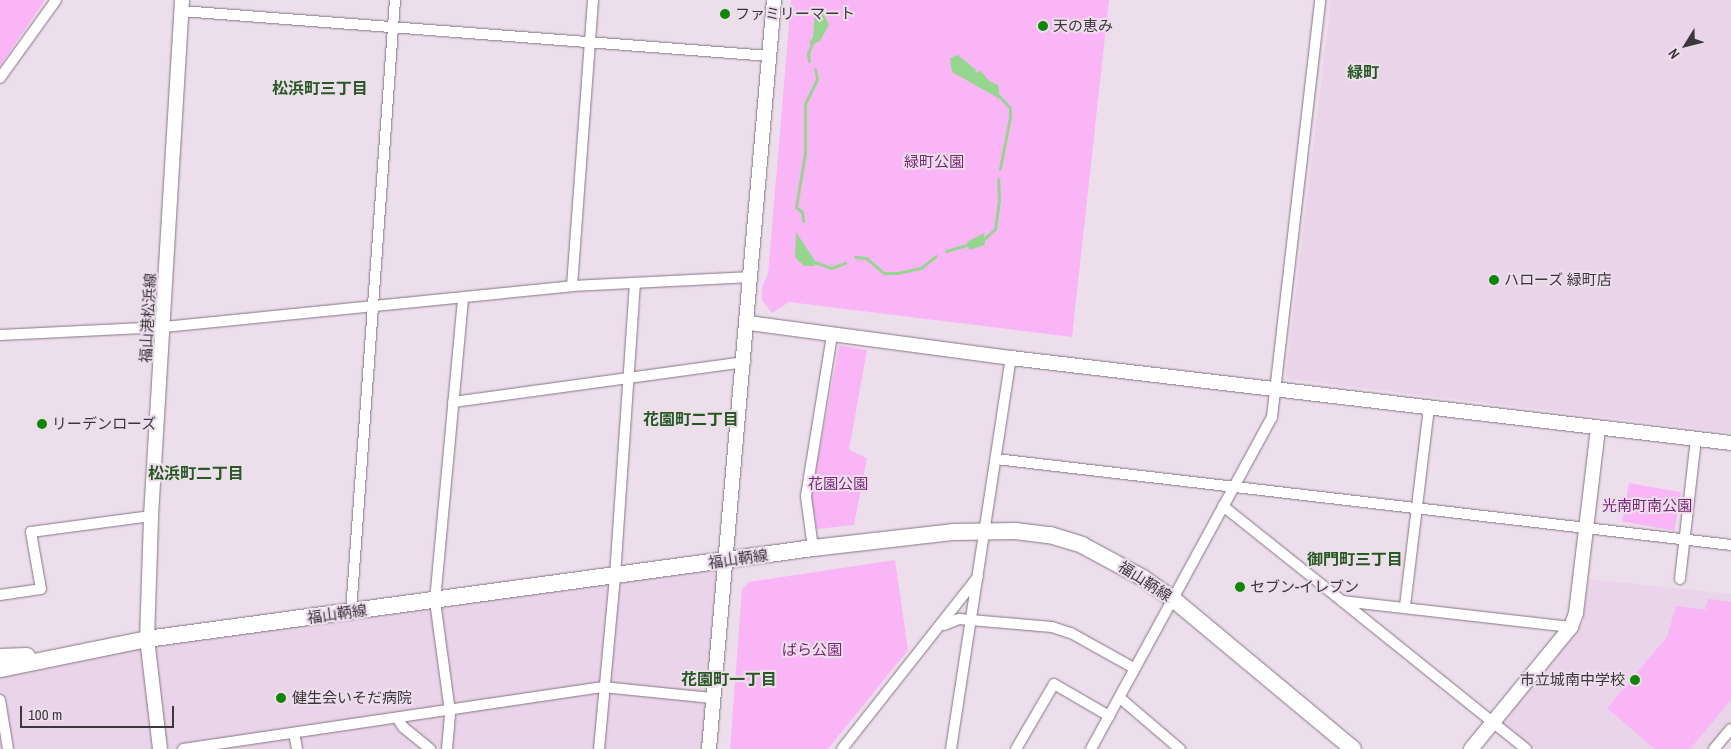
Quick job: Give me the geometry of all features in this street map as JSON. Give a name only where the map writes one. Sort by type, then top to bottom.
[{"type":"main road","name":"福山鞆線","points":[[0,669],[57,655],[148,639],[726,562],[813,548],[954,532],[1033,533],[1074,542],[1112,559],[1173,599],[1353,749]]},
{"type":"main road","name":"福山鞆線","points":[[0,657],[57,655]]},
{"type":"street","points":[[0,78],[56,0]]},
{"type":"street","points":[[351,612],[374,307],[394,0]]},
{"type":"street","points":[[572,286],[593,0]]},
{"type":"street","points":[[709,749],[712,698],[745,362],[774,0]]},
{"type":"street","points":[[1091,749],[1272,417],[1275,363],[1320,0]]},
{"type":"street","points":[[182,6],[770,56]]},
{"type":"street","name":"福山港松浜線","points":[[160,749],[148,639],[151,516],[164,327],[182,6]]},
{"type":"street","points":[[0,335],[164,327],[572,286],[752,277]]},
{"type":"street","points":[[598,749],[615,576],[635,284]]},
{"type":"street","points":[[446,749],[450,712],[436,601],[463,298]]},
{"type":"street","points":[[748,323],[1011,358],[1731,443]]},
{"type":"street","points":[[813,548],[806,496],[832,335]]},
{"type":"street","points":[[951,749],[980,575],[1011,358]]},
{"type":"street","points":[[453,402],[629,380],[745,362]]},
{"type":"street","points":[[1405,606],[1429,407]]},
{"type":"street","points":[[1471,749],[1495,723],[1571,627],[1576,612],[1598,428]]},
{"type":"street","points":[[1680,579],[1696,438]]},
{"type":"street","points":[[996,459],[1234,486],[1587,530],[1685,538],[1731,545]]},
{"type":"street","points":[[1223,506],[1526,749]]},
{"type":"street","points":[[0,595],[40,589],[31,532],[151,516]]},
{"type":"street","points":[[842,749],[943,625],[980,575]]},
{"type":"street","points":[[1342,601],[1405,606],[1571,627]]},
{"type":"street","points":[[943,625],[953,620],[972,619],[1052,627],[1071,633],[1134,668]]},
{"type":"street","points":[[1016,749],[1054,684],[1109,716]]},
{"type":"street","points":[[183,749],[450,712],[603,686],[712,698]]},
{"type":"street","points":[[1120,698],[1180,749]]},
{"type":"street","points":[[0,700],[8,749]]},
{"type":"street","points":[[398,719],[403,727],[430,749]]},
{"type":"street","points":[[1714,749],[1731,729]]},
{"type":"street","points":[[294,733],[297,749]]},
{"type":"shaded area","points":[[1331,0],[1731,0],[1731,433],[1288,379],[1286,373]]},
{"type":"shaded area","points":[[815,11],[823,11],[829,25],[820,41],[811,45],[809,43],[813,37]]},
{"type":"shaded area","points":[[958,55],[976,70],[975,73],[981,71],[989,81],[998,85],[1000,99],[952,72],[950,58]]},
{"type":"shaded area","points":[[796,232],[815,261],[815,266],[804,266],[795,257]]},
{"type":"shaded area","points":[[984,233],[985,245],[969,250],[967,242]]},
{"type":"shaded area","points":[[728,563],[712,749],[0,749],[0,662]]},
{"type":"shaded area","name":"市立城南中学校","points":[[1588,579],[1731,594],[1731,724],[1711,749],[1532,749],[1502,724],[1583,624]]},
{"type":"green space","points":[[0,0],[45,0],[0,66]]},
{"type":"green space","name":"緑町公園","points":[[791,0],[1109,0],[1072,337],[789,302],[772,313],[762,300],[762,287],[768,274]]},
{"type":"green space","name":"花園公園","points":[[839,345],[867,350],[849,450],[867,458],[854,525],[817,529],[811,497]]},
{"type":"green space","name":"光南町南公園","points":[[1629,483],[1681,492],[1674,531],[1622,521]]},
{"type":"green space","name":"ばら公園","points":[[895,560],[908,650],[828,749],[730,749],[742,589],[749,582]]},
{"type":"green space","points":[[1708,599],[1731,602],[1731,700],[1690,749],[1655,749],[1607,708],[1667,637],[1676,606],[1705,610]]},
{"type":"waterway","points":[[809,61],[808,53],[813,41]]},
{"type":"waterway","points":[[803,221],[802,212],[796,207],[805,154],[805,104],[817,79],[815,69]]},
{"type":"waterway","points":[[999,96],[1010,108],[1000,169]]},
{"type":"waterway","points":[[983,240],[995,229],[999,202],[998,179]]},
{"type":"waterway","points":[[946,251],[970,244]]},
{"type":"waterway","points":[[855,257],[866,258],[884,273],[897,273],[921,268],[936,256]]},
{"type":"waterway","points":[[812,261],[831,268],[845,263]]},
{"type":"place","name":"ファミリーマート","points":[[725,14]]},
{"type":"place","name":"天の恵み","points":[[1043,26]]},
{"type":"place","name":"ハローズ 緑町店","points":[[1494,280]]},
{"type":"place","name":"リーデンローズ","points":[[42,424]]},
{"type":"place","name":"セブン-イレブン","points":[[1240,587]]},
{"type":"place","name":"市立城南中学校","points":[[1635,680]]},
{"type":"place","name":"健生会いそだ病院","points":[[281,698]]},
{"type":"district","name":"緑町","points":[[1363,72]]},
{"type":"district","name":"松浜町三丁目","points":[[320,88]]},
{"type":"district","name":"花園町二丁目","points":[[691,419]]},
{"type":"district","name":"松浜町二丁目","points":[[196,473]]},
{"type":"district","name":"御門町三丁目","points":[[1355,559]]},
{"type":"district","name":"花園町一丁目","points":[[729,679]]}]
